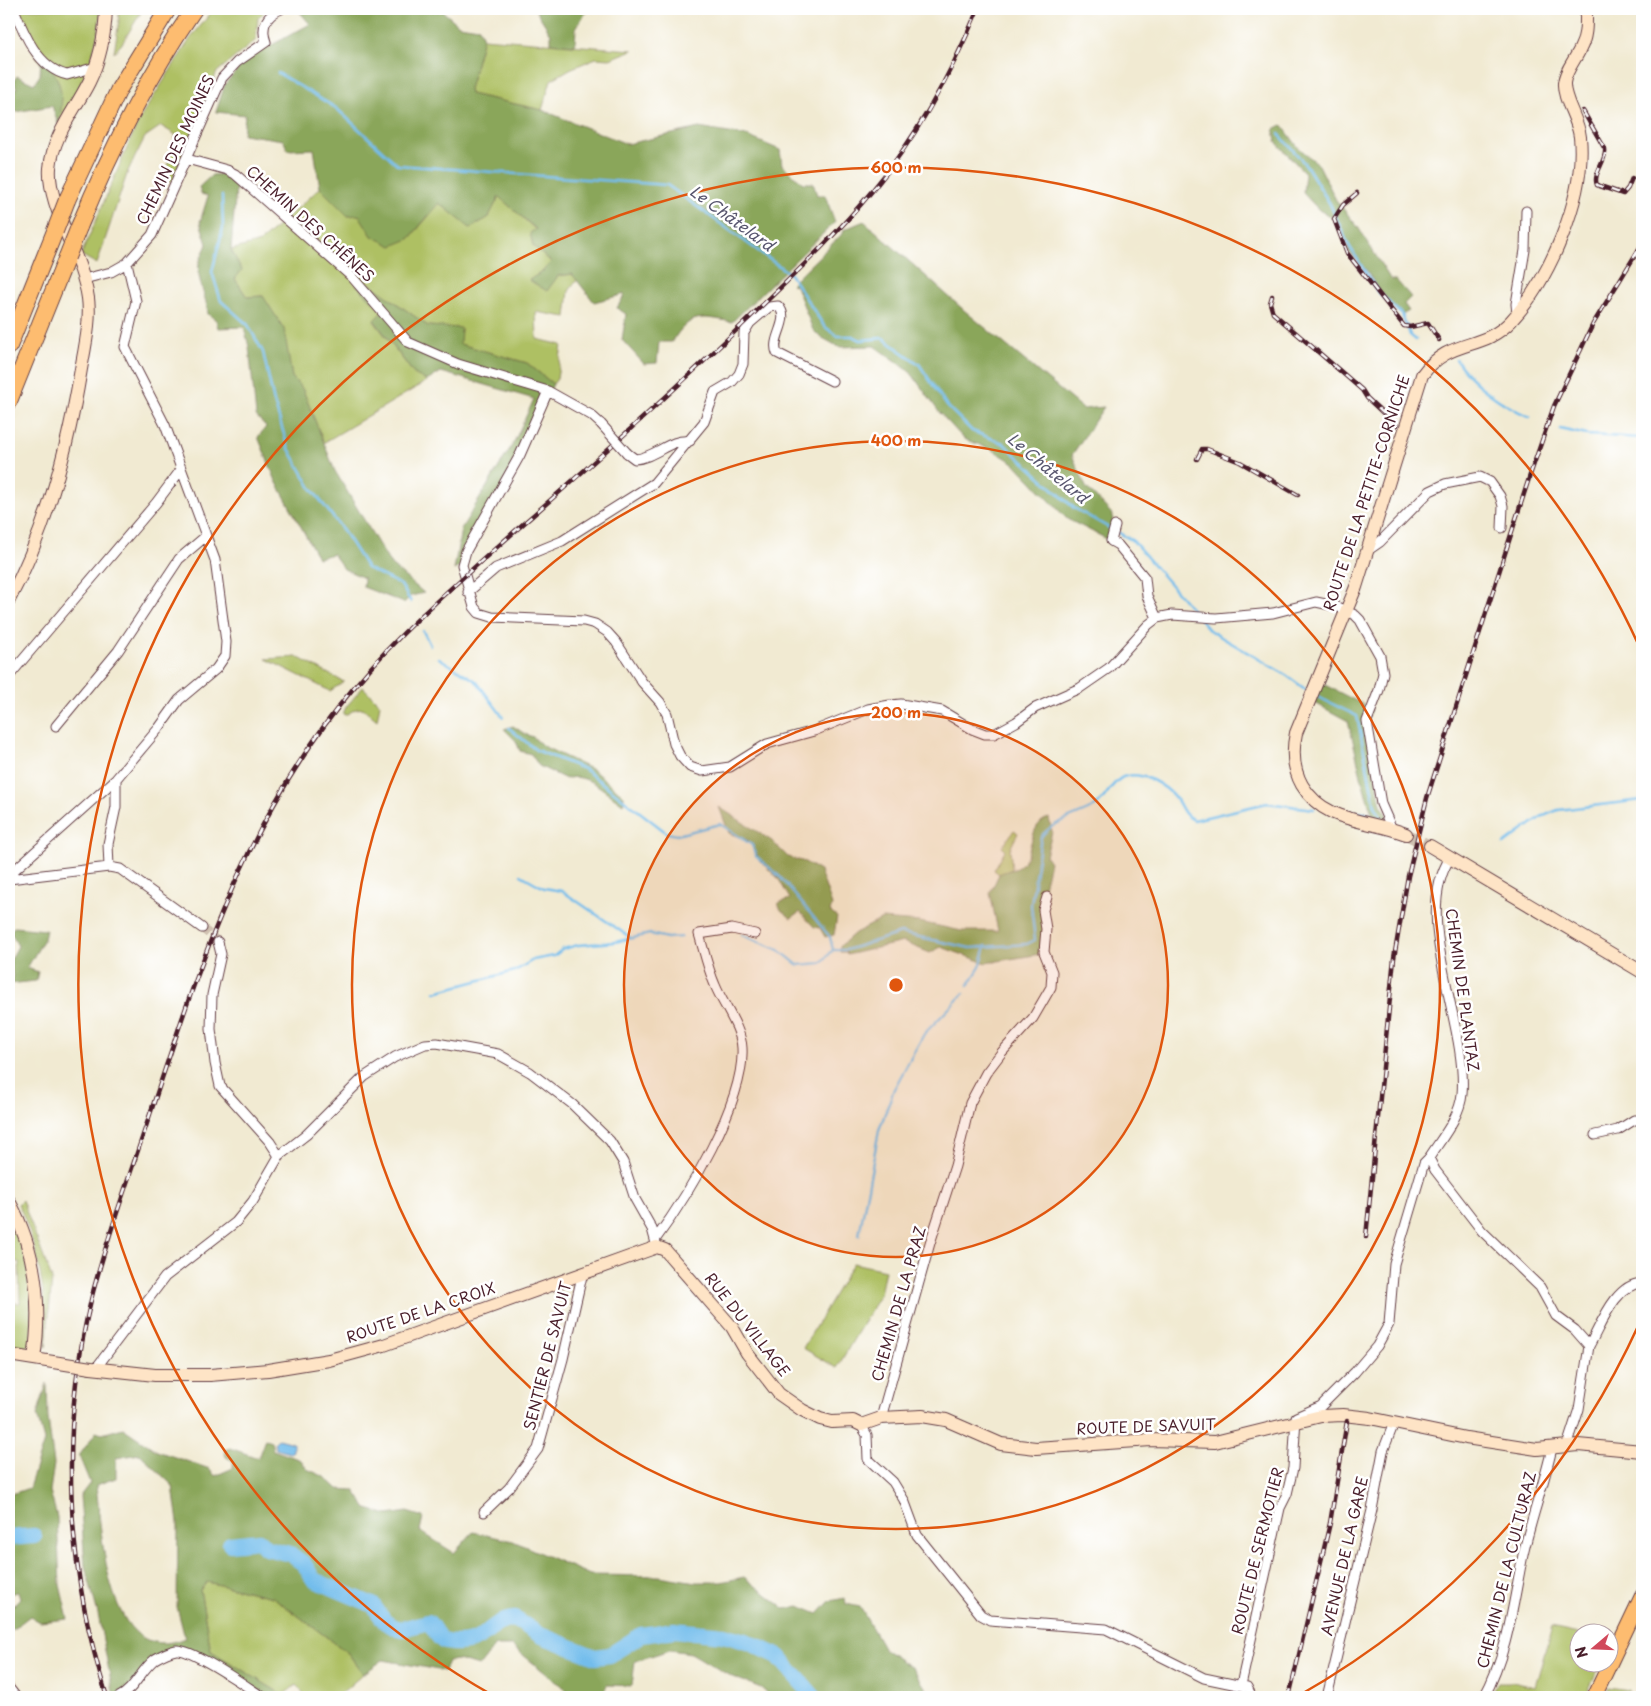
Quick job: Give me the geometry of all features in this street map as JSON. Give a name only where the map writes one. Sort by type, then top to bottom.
[{"type":"highway","points":[[9,346],[67,200],[119,89],[168,9]]},
{"type":"highway","points":[[9,401],[79,227],[135,105],[192,12]]},
{"type":"main road","points":[[1594,1697],[1642,1596]]},
{"type":"street","points":[[14,9],[31,48],[58,72],[73,74],[96,67]]},
{"type":"street","points":[[9,600],[52,496],[67,443],[87,336],[88,300],[84,279],[79,260],[54,196],[50,168],[60,132],[96,67],[103,39],[106,9]]},
{"type":"street","name":"CHEMIN DES MOINES","points":[[84,279],[111,272],[127,264],[157,227],[222,78],[237,62],[266,42],[263,35],[264,26],[271,13],[281,9]]},
{"type":"street","name":"ROUTE DE LA PETITE-CORNICHE","points":[[1406,834],[1333,814],[1313,800],[1303,788],[1296,772],[1293,749],[1296,733],[1346,611],[1367,552],[1422,375],[1436,358],[1459,346],[1492,336],[1517,314],[1542,280],[1562,235],[1576,186],[1580,140],[1578,122],[1566,98],[1564,82],[1584,39],[1586,9]]},
{"type":"street","name":"CHEMIN DES CHÊNES","points":[[187,159],[235,174],[352,277],[408,342],[458,364],[548,391],[591,415],[635,459],[646,459],[680,440],[690,441]]},
{"type":"street","points":[[1517,314],[1526,211]]},
{"type":"street","points":[[9,877],[116,779],[159,728],[179,700],[216,669],[225,656],[226,642],[215,560],[164,425],[125,347],[136,301],[127,264]]},
{"type":"street","points":[[470,595],[496,568],[562,541],[654,483],[704,422],[715,392],[732,382],[739,374],[743,364],[746,328],[769,307],[778,306],[782,312],[782,321],[775,343],[777,353],[832,381]]},
{"type":"street","points":[[548,391],[520,455],[466,551],[462,565],[474,607],[486,616],[584,621],[601,628],[616,642],[642,682],[660,702],[669,719],[677,752],[690,767],[696,770],[718,770],[730,767],[767,744],[814,731],[868,708],[890,705],[901,704],[942,711],[972,729],[991,734],[1016,722],[1035,708],[1071,692],[1109,668],[1148,625],[1157,618],[1172,615],[1203,618],[1273,613],[1316,602],[1335,606],[1355,615],[1360,620],[1380,656],[1383,673],[1379,690],[1366,721],[1381,804],[1392,829]]},
{"type":"street","points":[[9,676],[156,503],[180,471]]},
{"type":"street","points":[[1367,552],[1380,542],[1430,491],[1445,484],[1480,477],[1490,482],[1500,496],[1502,528]]},
{"type":"street","points":[[1113,534],[1118,545],[1145,578],[1147,596],[1157,618]]},
{"type":"street","points":[[56,726],[118,651],[179,559],[206,536]]},
{"type":"street","points":[[109,867],[108,844],[116,807],[116,779]]},
{"type":"street","points":[[1430,846],[1642,972]]},
{"type":"street","name":"CHEMIN DE PLANTAZ","points":[[1295,1422],[1296,1417],[1321,1406],[1355,1372],[1377,1346],[1388,1324],[1394,1264],[1424,1162],[1429,1158],[1457,1111],[1462,1095],[1461,1067],[1438,936],[1436,901],[1437,884],[1450,858]]},
{"type":"street","points":[[9,877],[109,867],[120,868],[202,928]]},
{"type":"street","name":"CHEMIN DE LA PRAZ","points":[[881,1418],[930,1243],[946,1197],[970,1103],[986,1073],[1017,1034],[1033,1018],[1051,988],[1052,972],[1044,952],[1046,929],[1043,910],[1048,897]]},
{"type":"street","points":[[656,1244],[693,1182],[717,1136],[728,1112],[739,1072],[742,1047],[737,1030],[714,984],[698,934],[732,929],[755,934]]},
{"type":"street","points":[[218,942],[221,954],[212,995],[211,1029],[220,1086],[251,1119],[279,1156]]},
{"type":"street","points":[[93,1368],[166,1277],[236,1222],[253,1201],[279,1156],[306,1135],[364,1078],[395,1057],[425,1044],[437,1043],[498,1054],[530,1072],[572,1104],[610,1141],[623,1162],[635,1199],[652,1229],[656,1244]]},
{"type":"street","points":[[1595,1135],[1618,1130],[1634,1120],[1642,1120]]},
{"type":"street","points":[[1429,1158],[1434,1170],[1482,1231],[1540,1287],[1556,1316],[1575,1330],[1589,1346]]},
{"type":"street","points":[[9,1201],[31,1258],[36,1284],[38,1328],[34,1359]]},
{"type":"street","name":"ROUTE DE LA CROIX","points":[[9,1355],[93,1368],[155,1374],[192,1375],[268,1370],[306,1364],[384,1345],[582,1276],[656,1244]]},
{"type":"street","name":"RUE DU VILLAGE","points":[[656,1244],[666,1250],[732,1327],[779,1394],[802,1410],[820,1419],[832,1422],[853,1421],[861,1425]]},
{"type":"street","name":"SENTIER DE SAVUIT","points":[[484,1512],[508,1488],[538,1449],[563,1359],[582,1276]]},
{"type":"street","points":[[1567,1446],[1579,1409],[1589,1346],[1618,1295],[1628,1287],[1642,1283]]},
{"type":"street","name":"ROUTE DE SAVUIT","points":[[861,1425],[881,1418],[922,1416],[946,1420],[1001,1444],[1036,1448],[1151,1440],[1215,1442],[1320,1416],[1343,1415],[1537,1449],[1567,1446],[1642,1451]]},
{"type":"street","name":"ROUTE DE SERMOTIER","points":[[1241,1685],[1280,1508],[1287,1494],[1294,1468],[1295,1422]]},
{"type":"street","name":"AVENUE DE LA GARE","points":[[1327,1697],[1372,1510],[1383,1451],[1394,1423]]},
{"type":"street","points":[[861,1425],[867,1436],[868,1459],[873,1466],[893,1482],[904,1500],[917,1535],[972,1605],[990,1620],[1106,1630],[1204,1678],[1246,1687],[1251,1695]]},
{"type":"street","name":"CHEMIN DE LA CULTURAZ","points":[[1484,1697],[1493,1681],[1508,1635],[1524,1554],[1552,1448]]},
{"type":"street","points":[[119,1697],[129,1692],[144,1670],[157,1658],[177,1650],[194,1655],[263,1697]]},
{"type":"street","points":[[9,1688],[16,1697]]},
{"type":"green space","points":[[14,9],[101,9],[96,42],[87,70],[58,124],[62,99],[31,47]]},
{"type":"green space","points":[[118,9],[143,9],[121,45],[114,52],[119,21]]},
{"type":"green space","points":[[214,9],[267,9],[258,18],[256,40],[217,72],[172,182],[164,177],[176,135],[161,126],[145,137],[128,171],[97,264],[81,255],[139,120],[190,39]]},
{"type":"green space","points":[[297,9],[440,9],[459,25],[479,28],[483,38],[469,89],[470,94],[542,110],[627,144],[699,128],[747,136],[780,150],[782,165],[803,183],[813,183],[817,195],[825,195],[835,222],[732,322],[704,318],[691,321],[678,333],[672,342],[659,342],[657,363],[644,364],[622,340],[626,314],[617,308],[625,294],[594,302],[572,274],[558,276],[547,291],[529,280],[542,272],[551,262],[533,246],[530,233],[536,229],[499,197],[488,218],[470,228],[439,203],[409,239],[392,246],[372,236],[359,215],[348,216],[320,188],[314,149],[288,150],[283,140],[243,134],[245,115],[216,112],[225,84],[248,58],[310,24]]},
{"type":"green space","points":[[535,9],[588,9],[576,28],[575,45],[551,43],[551,34]]},
{"type":"green space","points":[[483,38],[633,50],[610,59],[596,58],[570,69],[551,80],[542,110],[470,94],[469,89]]},
{"type":"green space","points":[[41,56],[53,71],[60,87],[62,105],[58,124],[52,106],[9,113],[9,104],[12,100],[10,96],[17,88],[13,82],[17,76],[34,84],[40,75]]},
{"type":"green space","points":[[1282,125],[1298,147],[1319,165],[1336,200],[1358,227],[1389,277],[1392,280],[1396,280],[1411,297],[1404,304],[1409,311],[1402,315],[1378,290],[1368,272],[1349,252],[1343,232],[1333,218],[1319,210],[1303,193],[1305,173],[1276,142],[1274,129]]},
{"type":"green space","points":[[224,174],[236,188],[231,250],[242,270],[235,279],[247,297],[263,296],[284,329],[292,377],[303,390],[335,471],[391,565],[424,593],[411,596],[404,603],[363,587],[364,578],[344,569],[333,554],[318,558],[276,481],[258,437],[266,427],[256,416],[249,347],[244,327],[218,328],[216,320],[208,314],[200,282],[199,263],[207,244],[200,222],[208,196],[201,194],[199,187],[212,175]]},
{"type":"green space","points":[[320,188],[348,216],[359,214],[373,236],[409,239],[440,203],[488,218],[499,196],[536,230],[552,262],[530,280],[573,274],[577,280],[569,291],[566,317],[536,312],[537,339],[562,345],[557,379],[553,384],[527,363],[459,344],[461,329],[428,326],[359,276],[383,311],[374,321],[414,374],[427,381],[323,443],[303,390],[292,377],[263,296],[247,297],[235,279],[231,250],[260,242]]},
{"type":"green space","points":[[864,221],[965,311],[1083,409],[1104,407],[1072,455],[1086,487],[1113,515],[1111,541],[1067,519],[1014,463],[993,450],[964,439],[939,412],[911,373],[874,346],[839,347],[819,336],[813,330],[796,286],[791,284],[844,232],[843,230]]},
{"type":"green space","points":[[359,276],[428,326],[461,328],[460,344],[527,363],[553,384],[520,455],[462,565],[454,570],[461,529],[514,442],[534,399],[441,372],[427,381],[414,374],[374,320],[383,311],[356,285]]},
{"type":"green space","points":[[297,657],[344,682],[330,691],[266,659]]},
{"type":"green space","points":[[1321,683],[1372,709],[1367,721],[1381,804],[1390,821],[1375,821],[1363,784],[1348,721],[1313,702]]},
{"type":"green space","points":[[363,687],[380,704],[377,720],[363,708],[356,709],[345,715],[343,714],[346,707]]},
{"type":"green space","points":[[513,726],[533,737],[543,746],[593,770],[624,796],[623,804],[588,780],[573,777],[566,779],[539,766],[531,754],[520,751],[516,741],[504,729]]},
{"type":"green space","points":[[719,807],[772,841],[788,857],[805,862],[820,871],[832,905],[830,912],[837,917],[834,935],[825,937],[820,928],[814,927],[800,912],[791,918],[781,910],[778,903],[790,899],[778,878],[761,862],[749,841],[729,833]]},
{"type":"green space","points":[[1049,818],[1052,832],[1046,856],[1050,862],[1042,896],[1044,929],[1041,954],[986,963],[941,947],[930,953],[903,942],[847,955],[846,952],[840,952],[840,946],[855,933],[882,919],[920,922],[962,931],[998,931],[990,893],[999,874],[1016,868],[1023,862],[1037,826]]},
{"type":"green space","points":[[1014,830],[1018,833],[1010,849],[1012,869],[999,874],[994,870],[1005,850],[1002,847]]},
{"type":"green space","points":[[14,927],[46,930],[44,939],[27,968],[38,972],[36,981],[9,984],[13,977],[10,961],[18,946],[10,931]]},
{"type":"green space","points":[[22,1200],[52,1279],[46,1347],[43,1291],[37,1257],[18,1204]]},
{"type":"green space","points":[[9,1212],[16,1227],[26,1260],[31,1293],[32,1327],[30,1344],[19,1352],[9,1350],[9,1303],[20,1303],[19,1262],[9,1261]]},
{"type":"green space","points":[[853,1263],[885,1270],[880,1294],[837,1368],[803,1348]]},
{"type":"green space","points":[[47,1383],[48,1418],[54,1464],[50,1491],[57,1517],[60,1585],[68,1619],[40,1622],[30,1616],[9,1632],[9,1610],[20,1599],[18,1592],[9,1594],[9,1495],[29,1488],[44,1441],[37,1415]]},
{"type":"green space","points":[[123,1428],[157,1451],[210,1469],[215,1476],[233,1468],[233,1461],[226,1457],[224,1450],[230,1448],[258,1458],[265,1439],[271,1441],[273,1450],[301,1460],[307,1469],[325,1477],[338,1489],[354,1490],[367,1509],[388,1515],[407,1512],[423,1517],[420,1531],[454,1553],[473,1532],[513,1541],[590,1575],[659,1576],[696,1582],[721,1582],[744,1577],[785,1609],[799,1606],[818,1614],[830,1601],[845,1598],[846,1604],[860,1607],[884,1649],[912,1668],[925,1687],[926,1697],[771,1697],[761,1688],[730,1676],[691,1653],[670,1650],[635,1661],[632,1686],[607,1685],[601,1697],[575,1697],[512,1646],[495,1646],[479,1666],[457,1660],[448,1661],[444,1671],[383,1660],[363,1674],[348,1653],[273,1597],[207,1582],[200,1590],[211,1651],[283,1695],[282,1697],[263,1697],[177,1650],[157,1658],[119,1697],[114,1697],[98,1614],[85,1566],[80,1496],[90,1483],[79,1456],[96,1432],[102,1434]],"holes":[[[140,1454],[173,1486],[178,1523],[177,1607],[185,1638],[159,1643],[139,1635],[124,1616],[113,1591],[101,1533],[96,1485],[116,1478],[116,1458]]]},
{"type":"green space","points":[[207,1582],[273,1597],[348,1653],[363,1674],[337,1697],[307,1697],[296,1685],[283,1695],[211,1651],[200,1590]]},
{"type":"green space","points":[[1552,1627],[1568,1631],[1568,1674],[1596,1674],[1585,1697],[1489,1697],[1498,1682],[1512,1682],[1535,1687]]},
{"type":"green space","points":[[1609,1687],[1628,1690],[1628,1697],[1604,1697]]},
{"type":"water","points":[[278,1439],[293,1443],[293,1451],[290,1453],[276,1449],[274,1443]]},
{"type":"waterway","name":"Le Châtelard","points":[[278,73],[336,108],[398,165],[667,185],[790,274],[824,326],[837,336],[852,336],[861,340],[883,338],[919,364],[947,406],[972,431],[1003,443],[1074,508],[1111,529]]},
{"type":"waterway","points":[[1279,134],[1306,165],[1330,204],[1348,244],[1377,291],[1402,315],[1410,335],[1416,340]]},
{"type":"waterway","points":[[222,196],[223,228],[212,272],[221,301],[248,325],[263,352],[274,402],[288,447],[311,488],[342,529],[367,568],[401,585],[411,602]]},
{"type":"waterway","points":[[1456,359],[1479,386],[1509,407],[1530,417]]},
{"type":"waterway","points":[[1560,429],[1587,435],[1642,438]]},
{"type":"waterway","name":"Le Châtelard","points":[[1116,531],[1133,541],[1195,613]]},
{"type":"waterway","name":"Le Châtelard","points":[[1200,619],[1209,630],[1286,675],[1309,692]]},
{"type":"waterway","points":[[423,631],[430,645]]},
{"type":"waterway","points":[[439,658],[476,681],[503,717]]},
{"type":"waterway","name":"Le Châtelard","points":[[1316,696],[1357,716],[1375,806],[1383,821]]},
{"type":"waterway","points":[[509,728],[536,750],[584,769],[667,833],[677,835],[720,824],[752,845],[756,856],[780,877],[830,937],[833,950]]},
{"type":"waterway","points":[[833,950],[846,950],[901,933],[970,948],[1027,944],[1035,940],[1031,905],[1041,837],[1058,823],[1094,807],[1115,783],[1123,777],[1130,775],[1145,777],[1160,784],[1172,794],[1185,814],[1194,820],[1267,803],[1314,809]]},
{"type":"waterway","points":[[1504,844],[1541,817],[1558,810],[1642,800]]},
{"type":"waterway","name":"Le Châtelard","points":[[1345,812],[1365,813],[1383,821]]},
{"type":"waterway","points":[[521,875],[544,888],[562,891],[631,938]]},
{"type":"waterway","points":[[435,992],[515,971],[533,960],[554,956],[563,949],[578,945],[615,942],[650,934],[667,938],[681,937]]},
{"type":"waterway","points":[[742,935],[779,950],[798,965],[821,963],[833,950]]},
{"type":"waterway","points":[[968,986],[980,967],[986,946]]},
{"type":"waterway","points":[[859,1235],[879,1130],[894,1089],[924,1034],[964,993]]},
{"type":"waterway","points":[[9,1538],[34,1536]]},
{"type":"waterway","points":[[230,1544],[259,1541],[266,1548],[290,1554],[304,1564],[314,1580],[373,1605],[385,1622],[402,1629],[428,1622],[443,1641],[469,1642],[483,1635],[499,1623],[515,1619],[540,1635],[595,1657],[610,1655],[641,1635],[674,1630],[724,1635],[748,1642],[778,1656],[814,1697]]},
{"type":"tunnel","points":[[1406,834],[1430,846]]},
{"type":"tunnel","points":[[202,928],[218,942]]},
{"type":"railway","points":[[107,1697],[93,1648],[75,1550],[71,1450],[74,1400],[81,1350],[91,1300],[106,1246],[178,1030],[223,910],[249,851],[280,794],[315,739],[375,663],[458,582],[691,373],[811,258],[857,208],[889,170],[919,126],[945,81],[978,9]]},
{"type":"railway","points":[[1583,111],[1605,149],[1604,158],[1596,176],[1597,185],[1623,194],[1632,178]]},
{"type":"railway","points":[[1357,193],[1343,205],[1334,219],[1347,253],[1404,326],[1410,327],[1428,323],[1439,340]]},
{"type":"railway","points":[[1366,1237],[1394,958],[1408,876],[1427,798],[1530,475],[1554,406],[1593,324],[1642,244]]},
{"type":"railway","points":[[1272,296],[1270,303],[1273,313],[1362,390],[1367,398],[1396,425]]},
{"type":"railway","points":[[1197,459],[1202,449],[1207,449],[1240,462],[1298,495]]},
{"type":"railway","points":[[1289,1697],[1330,1523],[1347,1421]]}]
